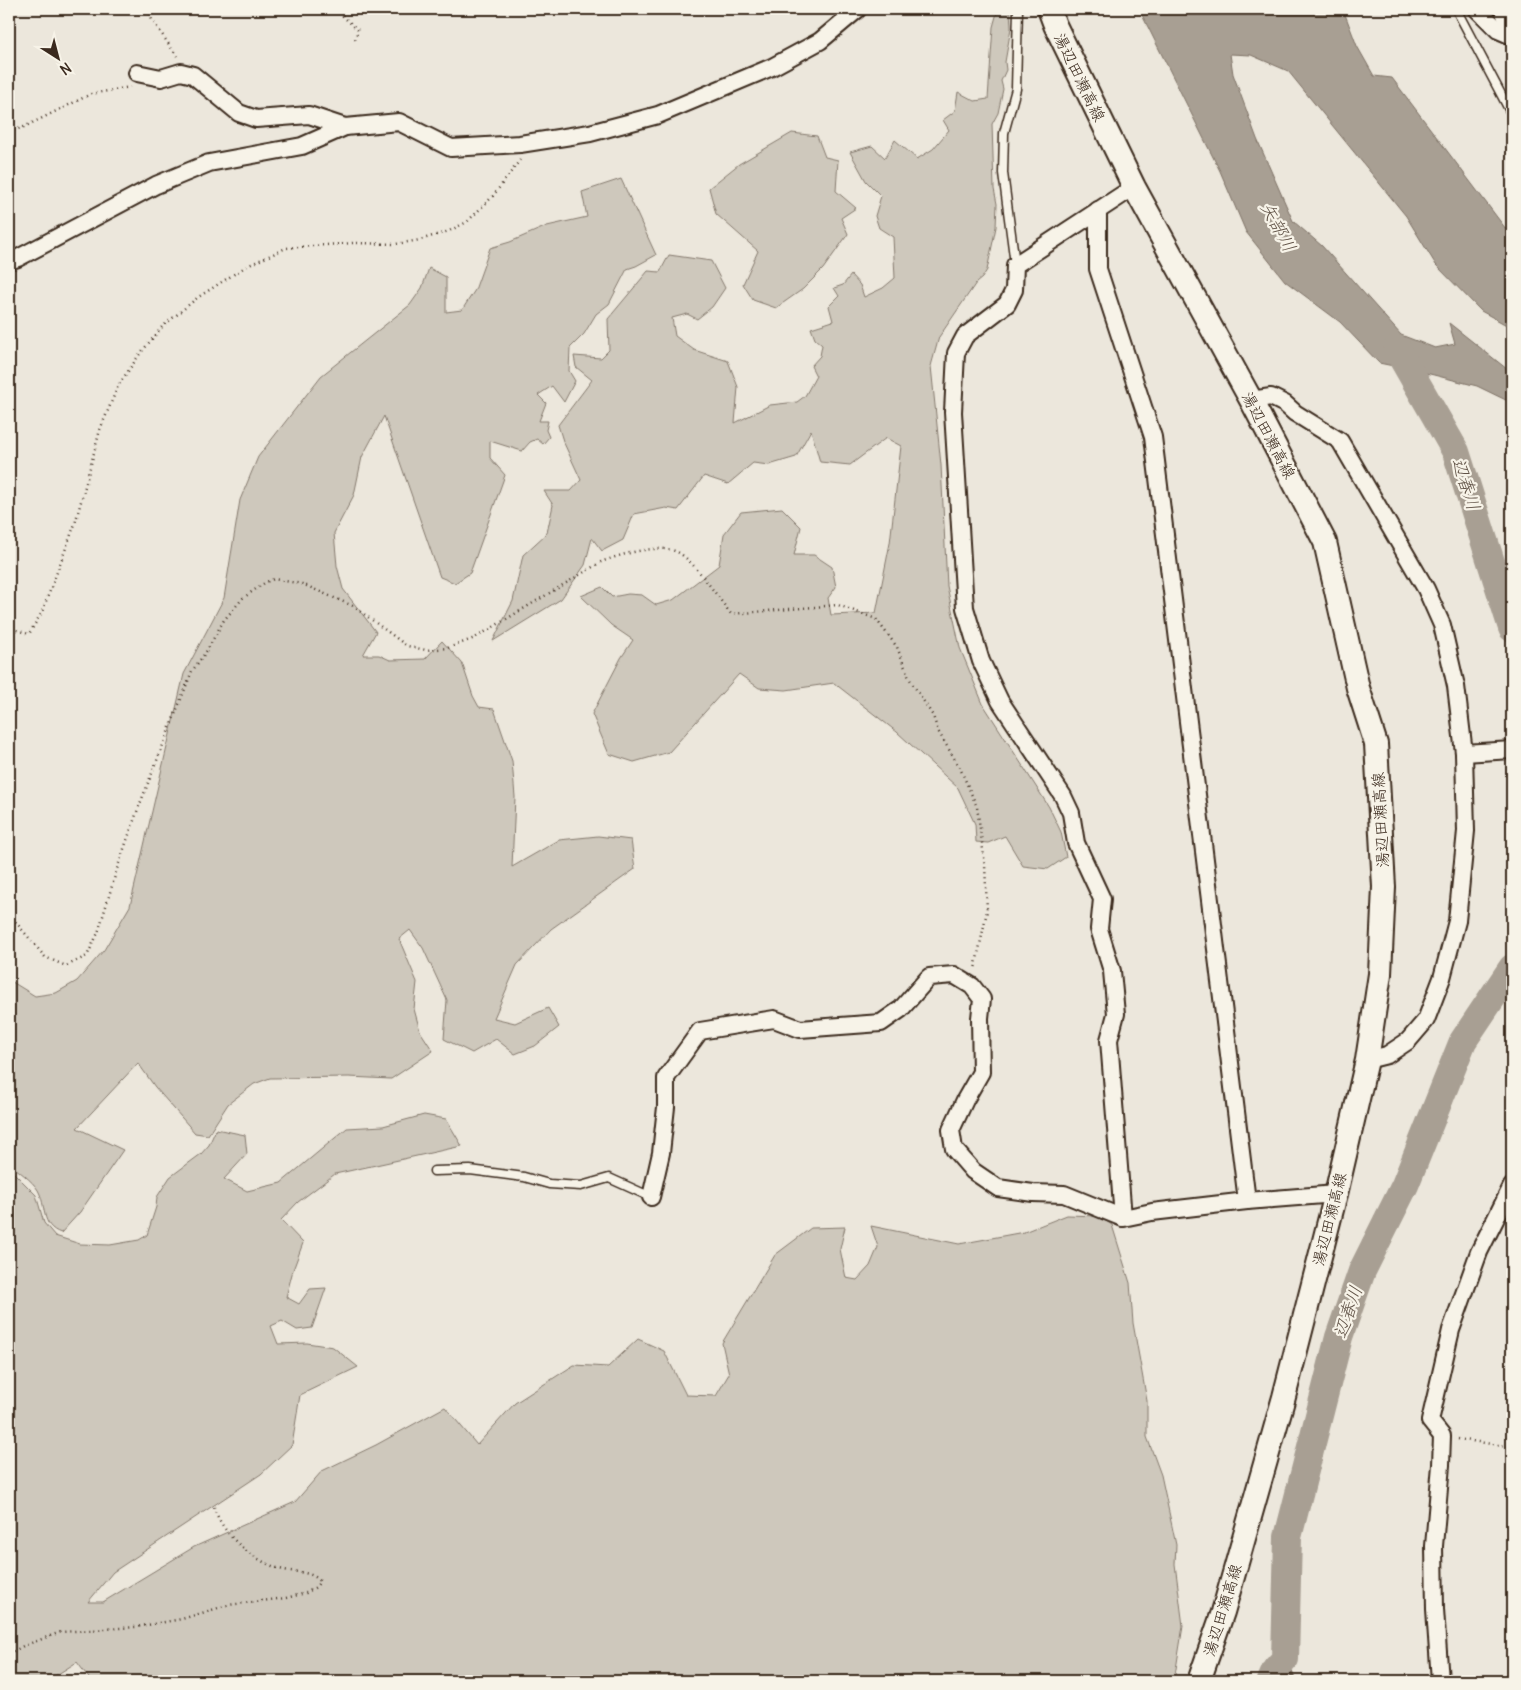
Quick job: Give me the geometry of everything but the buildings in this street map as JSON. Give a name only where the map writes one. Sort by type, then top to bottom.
[{"type":"main road","name":"湯辺田瀬高線","points":[[1049,9],[1134,187],[1251,400],[1324,542],[1358,688],[1376,744],[1384,887],[1380,974],[1367,1060],[1336,1194],[1284,1397],[1223,1612],[1199,1681]]},
{"type":"street","points":[[9,261],[156,185],[209,163],[302,146],[345,127],[399,122],[451,148],[520,144],[590,133],[658,115],[772,67],[820,41],[858,9]]},
{"type":"street","points":[[1477,9],[1498,30],[1512,35]]},
{"type":"street","points":[[1503,9],[1512,35]]},
{"type":"street","points":[[136,80],[161,78],[181,72],[193,75],[239,113],[256,119],[309,115],[345,127]]},
{"type":"street","points":[[1123,1218],[1109,1040],[1116,1014],[1112,971],[1099,929],[1102,900],[1076,843],[1071,813],[1063,796],[1000,701],[981,661],[965,608],[953,412],[956,353],[965,336],[1007,304],[1014,290],[1015,264],[1134,187]]},
{"type":"street","points":[[1098,210],[1098,269],[1152,437],[1247,1201]]},
{"type":"street","points":[[1251,400],[1270,397],[1285,404],[1295,413],[1340,441],[1426,589],[1442,625],[1469,752],[1465,840],[1457,922],[1442,978],[1426,1020],[1408,1041],[1387,1056],[1367,1060]]},
{"type":"street","points":[[1469,752],[1512,750]]},
{"type":"street","points":[[651,1197],[661,1153],[666,1107],[666,1078],[700,1031],[774,1019],[800,1029],[881,1022],[901,1009],[930,977],[954,975],[972,986],[982,999],[980,1018],[982,1072],[965,1100],[952,1130],[954,1149],[973,1171],[998,1188],[1033,1193],[1064,1194],[1123,1218],[1152,1212],[1247,1201],[1336,1194]]},
{"type":"street","points":[[1440,1681],[1435,1609],[1434,1546],[1442,1465],[1442,1436],[1430,1421],[1451,1330],[1479,1252],[1512,1186]]},
{"type":"lane","points":[[1015,264],[1003,173],[1004,133],[1016,89],[1018,9]]},
{"type":"lane","points":[[1456,9],[1512,115]]},
{"type":"lane","points":[[434,1171],[470,1170],[524,1177],[549,1184],[581,1186],[609,1178],[651,1197]]},
{"type":"path","points":[[148,9],[152,20],[177,55],[181,72]]},
{"type":"path","points":[[335,9],[358,30],[355,40]]},
{"type":"path","points":[[9,132],[24,127],[91,94],[136,80]]},
{"type":"path","points":[[9,625],[10,628],[29,634],[42,612],[75,524],[100,430],[118,386],[138,355],[162,327],[197,298],[245,267],[286,248],[352,243],[396,244],[420,240],[449,231],[467,222],[494,196],[522,158],[520,144]]},
{"type":"path","points":[[9,914],[45,957],[66,966],[87,956],[98,933],[117,869],[138,809],[192,671],[206,652],[224,620],[243,598],[266,582],[274,579],[302,584],[353,606],[407,646],[426,650],[448,648],[475,638],[601,562],[618,556],[655,548],[677,552],[690,562],[731,614],[838,605],[876,619],[887,633],[897,647],[909,678],[960,768],[977,807],[985,864],[987,911],[972,986]]},
{"type":"path","points":[[1442,1436],[1512,1447]]},
{"type":"path","points":[[9,1654],[23,1646],[61,1632],[136,1627],[182,1619],[228,1605],[286,1598],[316,1587],[320,1581],[315,1576],[280,1569],[255,1557],[236,1542],[218,1519],[214,1507]]},
{"type":"shaded area","points":[[998,9],[1010,9],[1011,28],[1005,62],[1006,70],[1001,81],[1003,89],[998,113],[992,124],[994,189],[997,204],[996,227],[987,270],[939,337],[931,366],[941,465],[947,586],[960,648],[983,704],[1049,807],[1061,832],[1066,857],[1048,869],[1023,866],[1005,836],[988,843],[976,842],[975,824],[958,788],[897,732],[834,683],[786,690],[759,688],[739,674],[669,752],[634,762],[609,754],[592,714],[621,658],[633,640],[611,625],[581,596],[602,587],[612,597],[628,594],[642,595],[656,605],[673,600],[719,565],[724,534],[741,512],[782,508],[801,527],[794,555],[814,555],[832,567],[836,587],[828,598],[831,615],[876,613],[890,543],[901,446],[886,438],[850,465],[820,462],[811,430],[796,457],[769,465],[753,463],[728,484],[704,476],[678,510],[666,508],[634,514],[623,540],[602,551],[592,538],[585,565],[561,599],[493,641],[513,601],[523,555],[547,533],[553,505],[544,491],[571,491],[581,480],[563,441],[558,425],[592,380],[576,367],[574,356],[601,358],[609,350],[608,319],[648,271],[660,272],[669,255],[711,261],[725,288],[712,307],[697,319],[687,314],[672,318],[675,336],[694,350],[728,361],[738,387],[735,423],[770,405],[797,402],[805,396],[816,376],[811,366],[820,356],[822,345],[815,339],[811,328],[833,321],[829,306],[839,296],[834,288],[843,285],[851,275],[860,285],[864,297],[883,288],[895,278],[893,237],[879,228],[875,216],[881,196],[866,181],[850,152],[872,146],[885,158],[895,140],[917,159],[933,149],[949,130],[943,120],[955,111],[958,92],[975,101],[988,99],[993,27]]},
{"type":"shaded area","points":[[792,133],[817,136],[825,157],[838,160],[836,191],[856,208],[841,218],[848,234],[823,269],[803,289],[776,308],[753,300],[743,284],[758,251],[716,214],[709,188],[739,164]]},
{"type":"shaded area","points":[[621,179],[656,255],[627,269],[609,304],[596,314],[584,334],[570,348],[569,371],[575,381],[564,402],[552,386],[538,395],[546,403],[539,421],[548,421],[546,430],[549,437],[543,444],[537,439],[530,442],[522,451],[490,441],[490,458],[505,475],[470,573],[455,583],[440,577],[384,416],[362,457],[354,495],[334,533],[337,566],[343,589],[376,632],[363,655],[379,655],[390,660],[425,659],[442,641],[462,663],[473,696],[479,707],[494,709],[512,761],[515,797],[512,867],[559,840],[598,836],[631,840],[635,869],[551,929],[517,965],[494,1018],[515,1023],[548,1008],[559,1027],[535,1046],[515,1054],[496,1039],[472,1053],[444,1039],[447,1000],[423,948],[410,930],[399,939],[417,982],[414,1009],[420,1031],[433,1051],[391,1079],[349,1077],[270,1078],[254,1084],[228,1104],[208,1135],[195,1133],[155,1087],[138,1063],[77,1128],[123,1150],[80,1212],[61,1233],[54,1230],[47,1221],[38,1190],[29,1179],[9,1163],[9,980],[35,996],[56,993],[77,981],[104,950],[130,906],[184,674],[224,598],[240,500],[258,457],[321,376],[410,305],[422,288],[429,268],[446,277],[446,312],[462,310],[475,290],[490,248],[510,242],[547,226],[587,217],[582,192]]},
{"type":"shaded area","points":[[424,1115],[446,1119],[462,1146],[335,1174],[298,1202],[281,1220],[303,1243],[286,1297],[299,1304],[310,1289],[326,1288],[312,1328],[297,1330],[282,1321],[271,1326],[278,1344],[307,1343],[333,1347],[358,1367],[300,1395],[292,1445],[261,1474],[113,1572],[88,1602],[103,1602],[194,1547],[295,1502],[322,1471],[376,1445],[445,1407],[477,1445],[515,1403],[574,1365],[608,1367],[638,1339],[664,1351],[686,1395],[716,1396],[729,1374],[722,1343],[775,1255],[811,1228],[845,1227],[840,1249],[846,1278],[857,1280],[870,1266],[878,1247],[871,1226],[959,1244],[1024,1232],[1067,1215],[1098,1216],[1112,1225],[1130,1283],[1133,1323],[1147,1401],[1147,1437],[1161,1475],[1176,1545],[1175,1564],[1183,1626],[1173,1681],[91,1681],[77,1662],[47,1681],[9,1681],[9,1168],[36,1195],[44,1223],[55,1236],[80,1244],[110,1245],[139,1240],[147,1235],[156,1207],[157,1197],[170,1177],[201,1154],[209,1145],[216,1129],[245,1135],[247,1154],[224,1179],[247,1191],[281,1183],[347,1128],[383,1126]]},
{"type":"water","name":"矢部川","points":[[1139,9],[1343,9],[1357,46],[1374,76],[1392,78],[1512,237],[1512,328],[1481,311],[1436,265],[1406,216],[1288,71],[1251,55],[1230,54],[1233,74],[1257,139],[1293,221],[1322,246],[1401,335],[1435,348],[1455,344],[1449,323],[1512,373],[1512,403],[1477,386],[1379,363],[1340,322],[1285,281],[1246,232],[1220,171]]},
{"type":"waterway","name":"辺春川","points":[[1397,349],[1456,452],[1512,628]]},
{"type":"waterway","name":"辺春川","points":[[1271,1681],[1276,1669],[1285,1659],[1288,1537],[1339,1337],[1362,1271],[1405,1185],[1463,1041],[1512,968]]},
{"type":"waterway","points":[[1285,1659],[1294,1681]]}]
